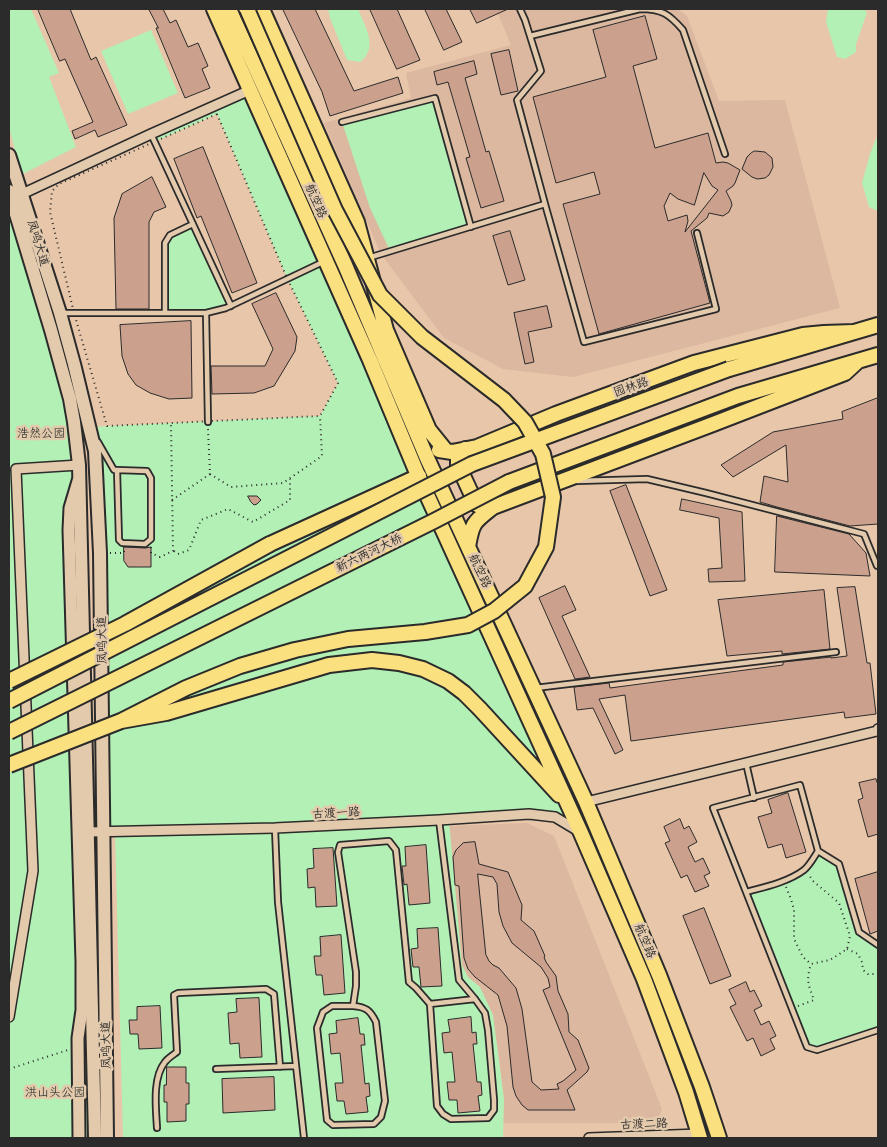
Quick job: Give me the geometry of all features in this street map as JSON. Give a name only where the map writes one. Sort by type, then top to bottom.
[{"type":"main road","name":"航空路","points":[[214,9],[326,260],[419,476],[582,833],[644,979],[686,1092],[700,1136]]},
{"type":"main road","name":"航空路","points":[[229,9],[345,265],[418,437],[586,802],[659,975],[702,1087],[719,1138]]},
{"type":"main road","points":[[9,765],[121,721],[186,688],[240,666],[295,650],[348,639],[425,632],[468,624],[494,611],[525,586],[546,547],[553,497],[543,454],[525,422],[504,400],[422,337],[380,295],[335,210],[247,9]]},
{"type":"main road","points":[[262,9],[357,222],[386,330],[429,430],[446,451]]},
{"type":"main road","name":"凤鸣大道","points":[[9,155],[60,313],[95,451],[100,553],[107,1138]]},
{"type":"main road","name":"凤鸣大道","points":[[9,191],[68,390],[80,471],[95,1138]]},
{"type":"main road","name":"园林路","points":[[9,701],[472,464],[729,369],[878,325]]},
{"type":"main road","name":"园林路","points":[[418,437],[430,449],[452,452],[477,447],[556,414],[694,364],[803,335],[824,332],[853,332]]},
{"type":"main road","points":[[468,547],[471,530],[478,519],[493,507],[845,373],[858,361],[878,355]]},
{"type":"main road","name":"新六两河大桥","points":[[9,732],[509,482],[738,396],[858,361]]},
{"type":"main road","points":[[465,449],[458,459],[458,465],[472,496],[476,504],[482,508],[492,508]]},
{"type":"main road","points":[[9,681],[125,624],[270,544],[419,476]]},
{"type":"main road","points":[[121,721],[166,713],[329,665],[372,660],[400,663],[424,669],[448,681],[464,693],[530,762],[569,807]]},
{"type":"street","points":[[22,194],[153,138],[250,90]]},
{"type":"street","points":[[9,1017],[33,871],[16,469],[80,471],[70,508],[69,530],[82,962],[82,1010],[78,1038],[79,1138]]},
{"type":"street","points":[[586,802],[877,731],[878,729]]},
{"type":"street","name":"古渡一路","points":[[88,832],[275,828],[529,814],[555,817],[582,833]]},
{"type":"street","name":"古渡二路","points":[[589,1138],[700,1136]]},
{"type":"lane","points":[[520,9],[541,71],[517,100],[584,342],[716,309],[697,233]]},
{"type":"lane","points":[[530,36],[640,9],[654,9],[672,18],[683,30],[724,154]]},
{"type":"lane","points":[[342,122],[435,98],[471,227]]},
{"type":"lane","points":[[153,138],[231,306]]},
{"type":"lane","points":[[367,258],[545,204]]},
{"type":"lane","points":[[165,313],[165,243],[170,235],[193,224]]},
{"type":"lane","points":[[60,313],[206,313],[231,306],[326,260]]},
{"type":"lane","points":[[206,313],[208,422]]},
{"type":"lane","points":[[90,427],[114,470],[117,470],[146,471],[151,478],[152,539],[145,544],[122,543],[119,540],[117,470]]},
{"type":"lane","points":[[561,481],[647,479],[864,534],[878,566]]},
{"type":"lane","points":[[534,688],[836,652]]},
{"type":"lane","points":[[746,763],[754,798]]},
{"type":"lane","points":[[878,945],[860,932],[839,864],[818,850],[800,785],[713,808],[807,1048],[817,1050],[878,1030]]},
{"type":"lane","points":[[353,1006],[356,972],[338,852],[340,845],[389,841],[396,850],[409,982],[430,1004],[437,1106],[443,1114],[451,1119],[488,1118],[494,1110],[494,1100],[488,1030],[485,1013],[459,980],[439,820]]},
{"type":"lane","points":[[275,828],[278,902],[304,1138]]},
{"type":"lane","points":[[746,892],[790,878],[806,868],[818,850]]},
{"type":"lane","points":[[157,1128],[156,1089],[165,1062],[177,1052],[174,995],[178,993],[266,990],[274,994],[280,1067]]},
{"type":"lane","points":[[430,1004],[475,1000]]},
{"type":"lane","points":[[332,1006],[353,1006],[361,1006],[370,1011],[376,1022],[384,1101],[381,1117],[374,1124],[333,1125],[328,1120],[317,1028],[323,1012],[332,1006]]},
{"type":"lane","points":[[216,1069],[296,1066]]},
{"type":"path","points":[[210,474],[231,487],[283,483],[290,479],[322,456],[320,416],[338,383],[288,278],[217,114],[153,138],[59,184],[52,191],[50,212],[74,313],[107,426],[320,416]]},
{"type":"path","points":[[208,422],[210,474]]},
{"type":"path","points":[[172,500],[210,474]]},
{"type":"path","points":[[173,551],[178,554],[189,550],[202,520],[228,509],[253,522],[290,500],[290,479]]},
{"type":"path","points":[[782,880],[791,898],[794,910],[794,939],[803,958],[811,964],[830,960],[847,949],[850,936],[839,903],[813,881],[806,868]]},
{"type":"path","points":[[847,949],[858,954],[863,970],[868,974],[878,974]]},
{"type":"path","points":[[792,1008],[814,1000],[808,981],[811,964]]},
{"type":"path","points":[[9,1069],[78,1047]]},
{"type":"shaded area","points":[[496,9],[678,9],[687,16],[719,101],[785,100],[840,308],[573,377],[503,369],[444,338],[381,254],[324,123],[411,98],[406,73],[511,45]]},
{"type":"shaded area","points":[[527,823],[554,836],[662,1109],[659,1118],[652,1123],[503,1123],[504,1099],[497,1043],[480,987],[468,977],[462,965],[449,826]]},
{"type":"green space","points":[[13,9],[31,9],[59,73],[49,77],[76,147],[21,175],[9,126],[9,11]]},
{"type":"green space","points":[[328,9],[358,9],[367,30],[370,44],[366,56],[360,62],[347,60]]},
{"type":"green space","points":[[828,9],[864,9],[867,13],[856,44],[856,52],[845,59],[837,57],[826,22]]},
{"type":"green space","points":[[151,30],[178,93],[128,114],[101,51]]},
{"type":"green space","points":[[250,90],[581,833],[555,817],[449,820],[462,965],[468,977],[480,987],[493,1015],[504,1099],[503,1138],[123,1138],[115,832],[104,832],[90,427],[320,416],[338,383],[287,278],[217,114],[154,142],[151,134]]},
{"type":"green space","points":[[435,98],[471,227],[390,251],[370,208],[342,122]]},
{"type":"green space","points":[[878,134],[878,211],[869,207],[862,183]]},
{"type":"green space","name":"洪山头公园","points":[[9,158],[79,465],[103,1138],[9,1138]]},
{"type":"green space","points":[[193,224],[231,306],[206,313],[165,313],[165,243],[170,235]]},
{"type":"green space","points":[[818,851],[839,864],[859,932],[878,945],[878,1030],[817,1050],[807,1047],[746,892],[790,878],[806,869]]},
{"type":"building","points":[[38,9],[70,9],[91,60],[96,57],[127,125],[98,137],[95,130],[75,139],[72,131],[93,122],[65,59],[60,61]]},
{"type":"building","points":[[149,9],[163,9],[170,23],[176,20],[188,47],[198,43],[208,66],[202,69],[210,88],[185,98]]},
{"type":"building","points":[[283,9],[315,9],[354,91],[398,77],[403,93],[330,116],[322,92]]},
{"type":"building","points":[[370,9],[397,9],[420,60],[397,69]]},
{"type":"building","points":[[425,9],[446,9],[462,42],[444,50]]},
{"type":"building","points":[[470,9],[508,9],[477,23]]},
{"type":"building","points":[[645,16],[657,59],[633,66],[655,148],[708,133],[716,163],[728,163],[740,170],[733,186],[726,191],[732,205],[729,212],[723,216],[709,213],[707,218],[691,231],[710,303],[599,334],[563,204],[600,194],[594,172],[556,183],[533,97],[606,77],[593,30]],"holes":[[[704,173],[712,186],[718,190],[685,232],[688,221],[687,215],[668,221],[664,206],[670,193],[678,199],[694,205]]]},
{"type":"building","points":[[509,50],[518,91],[501,95],[491,54]]},
{"type":"building","points":[[474,61],[477,74],[465,78],[486,152],[489,151],[504,201],[481,208],[466,158],[470,157],[448,82],[437,85],[434,72]]},
{"type":"building","points":[[203,147],[257,283],[232,293],[201,216],[197,218],[174,159]]},
{"type":"building","points":[[755,151],[765,152],[772,158],[773,167],[765,178],[757,179],[742,169],[747,157]]},
{"type":"building","points":[[152,177],[166,207],[154,212],[149,222],[149,309],[116,309],[114,218],[122,194]]},
{"type":"building","points":[[510,231],[525,280],[508,285],[493,236]]},
{"type":"building","points":[[276,293],[297,337],[295,351],[274,386],[254,393],[212,394],[211,366],[265,366],[273,349],[252,304]]},
{"type":"building","points":[[547,306],[552,327],[528,332],[534,362],[525,364],[514,313]]},
{"type":"building","points":[[191,321],[192,398],[169,399],[150,393],[136,385],[128,374],[122,356],[120,325]]},
{"type":"building","points":[[878,398],[878,524],[850,526],[760,502],[764,476],[788,482],[786,445],[733,477],[721,465],[773,432],[843,419],[842,412]]},
{"type":"building","points":[[626,485],[667,590],[650,596],[610,491]]},
{"type":"building","points":[[248,496],[257,496],[261,500],[254,505]]},
{"type":"building","points":[[682,499],[742,512],[745,581],[709,582],[708,569],[722,568],[719,518],[680,510]]},
{"type":"building","points":[[777,516],[849,534],[866,553],[870,576],[775,572]]},
{"type":"building","points":[[124,547],[151,547],[151,567],[128,567],[124,561]]},
{"type":"building","points":[[565,586],[576,610],[562,616],[590,677],[575,679],[539,598]]},
{"type":"building","points":[[855,587],[867,663],[870,663],[876,714],[845,718],[844,712],[631,741],[625,695],[599,699],[623,750],[615,754],[593,708],[577,710],[574,687],[609,683],[610,688],[783,665],[783,662],[847,656],[837,588]]},
{"type":"building","points":[[824,590],[830,649],[782,654],[782,651],[727,656],[718,600]]},
{"type":"building","points":[[876,779],[878,785],[878,834],[868,837],[858,800],[863,798],[859,783]]},
{"type":"building","points":[[788,793],[806,852],[786,858],[782,844],[768,848],[758,817],[772,813],[768,800]]},
{"type":"building","points":[[680,819],[684,829],[689,826],[697,842],[688,847],[695,862],[703,858],[710,873],[704,876],[709,886],[695,892],[687,875],[681,878],[665,843],[670,841],[664,827]]},
{"type":"building","points":[[475,842],[479,864],[508,872],[522,905],[521,920],[534,931],[546,962],[556,976],[558,991],[568,1014],[569,1032],[578,1040],[589,1068],[567,1090],[575,1110],[528,1110],[516,1096],[513,1087],[507,1026],[498,995],[475,977],[468,969],[464,958],[459,886],[455,885],[453,857],[456,850],[463,843]],"holes":[[[478,874],[493,877],[497,884],[499,912],[503,926],[512,943],[541,967],[548,978],[550,987],[543,990],[576,1070],[557,1084],[559,1089],[541,1090],[532,1082],[522,1009],[516,988],[499,968],[489,961],[486,955]]]},
{"type":"building","points":[[426,845],[430,903],[409,905],[407,884],[404,885],[402,866],[406,866],[405,847]]},
{"type":"building","points":[[333,848],[337,906],[316,907],[315,887],[308,888],[307,869],[314,868],[313,849]]},
{"type":"building","points":[[878,872],[878,931],[870,934],[855,879]]},
{"type":"building","points":[[704,908],[731,976],[710,984],[683,916]]},
{"type":"building","points":[[438,928],[442,986],[421,987],[419,967],[413,967],[411,949],[418,948],[417,929]]},
{"type":"building","points":[[341,935],[345,993],[324,995],[322,975],[316,975],[314,956],[321,956],[320,937]]},
{"type":"building","points":[[746,982],[750,992],[754,990],[762,1006],[754,1010],[761,1025],[769,1021],[776,1036],[770,1039],[775,1049],[761,1056],[753,1038],[747,1041],[730,1007],[736,1004],[729,990]]},
{"type":"building","points":[[259,998],[262,1057],[240,1058],[239,1043],[230,1044],[228,1013],[237,1012],[236,999]]},
{"type":"building","points":[[160,1006],[162,1048],[139,1049],[138,1034],[130,1034],[129,1020],[137,1020],[137,1007]]},
{"type":"building","points":[[471,1017],[472,1033],[476,1032],[477,1044],[473,1044],[477,1082],[481,1082],[482,1095],[478,1096],[480,1111],[458,1113],[457,1100],[449,1100],[447,1082],[455,1082],[452,1052],[444,1053],[442,1033],[450,1032],[448,1020]]},
{"type":"building","points":[[358,1018],[360,1034],[364,1034],[365,1045],[361,1045],[365,1084],[369,1083],[370,1096],[366,1097],[368,1112],[346,1114],[344,1101],[337,1101],[335,1083],[343,1083],[340,1053],[331,1054],[329,1034],[337,1033],[336,1021]]},
{"type":"building","points":[[167,1067],[186,1067],[186,1083],[189,1083],[189,1104],[186,1104],[186,1121],[167,1122],[167,1102],[164,1102],[164,1085],[166,1085]]},
{"type":"building","points":[[274,1077],[275,1110],[223,1113],[222,1079]]},
{"type":"park label","name":"浩然公园","points":[[41,433]]}]
